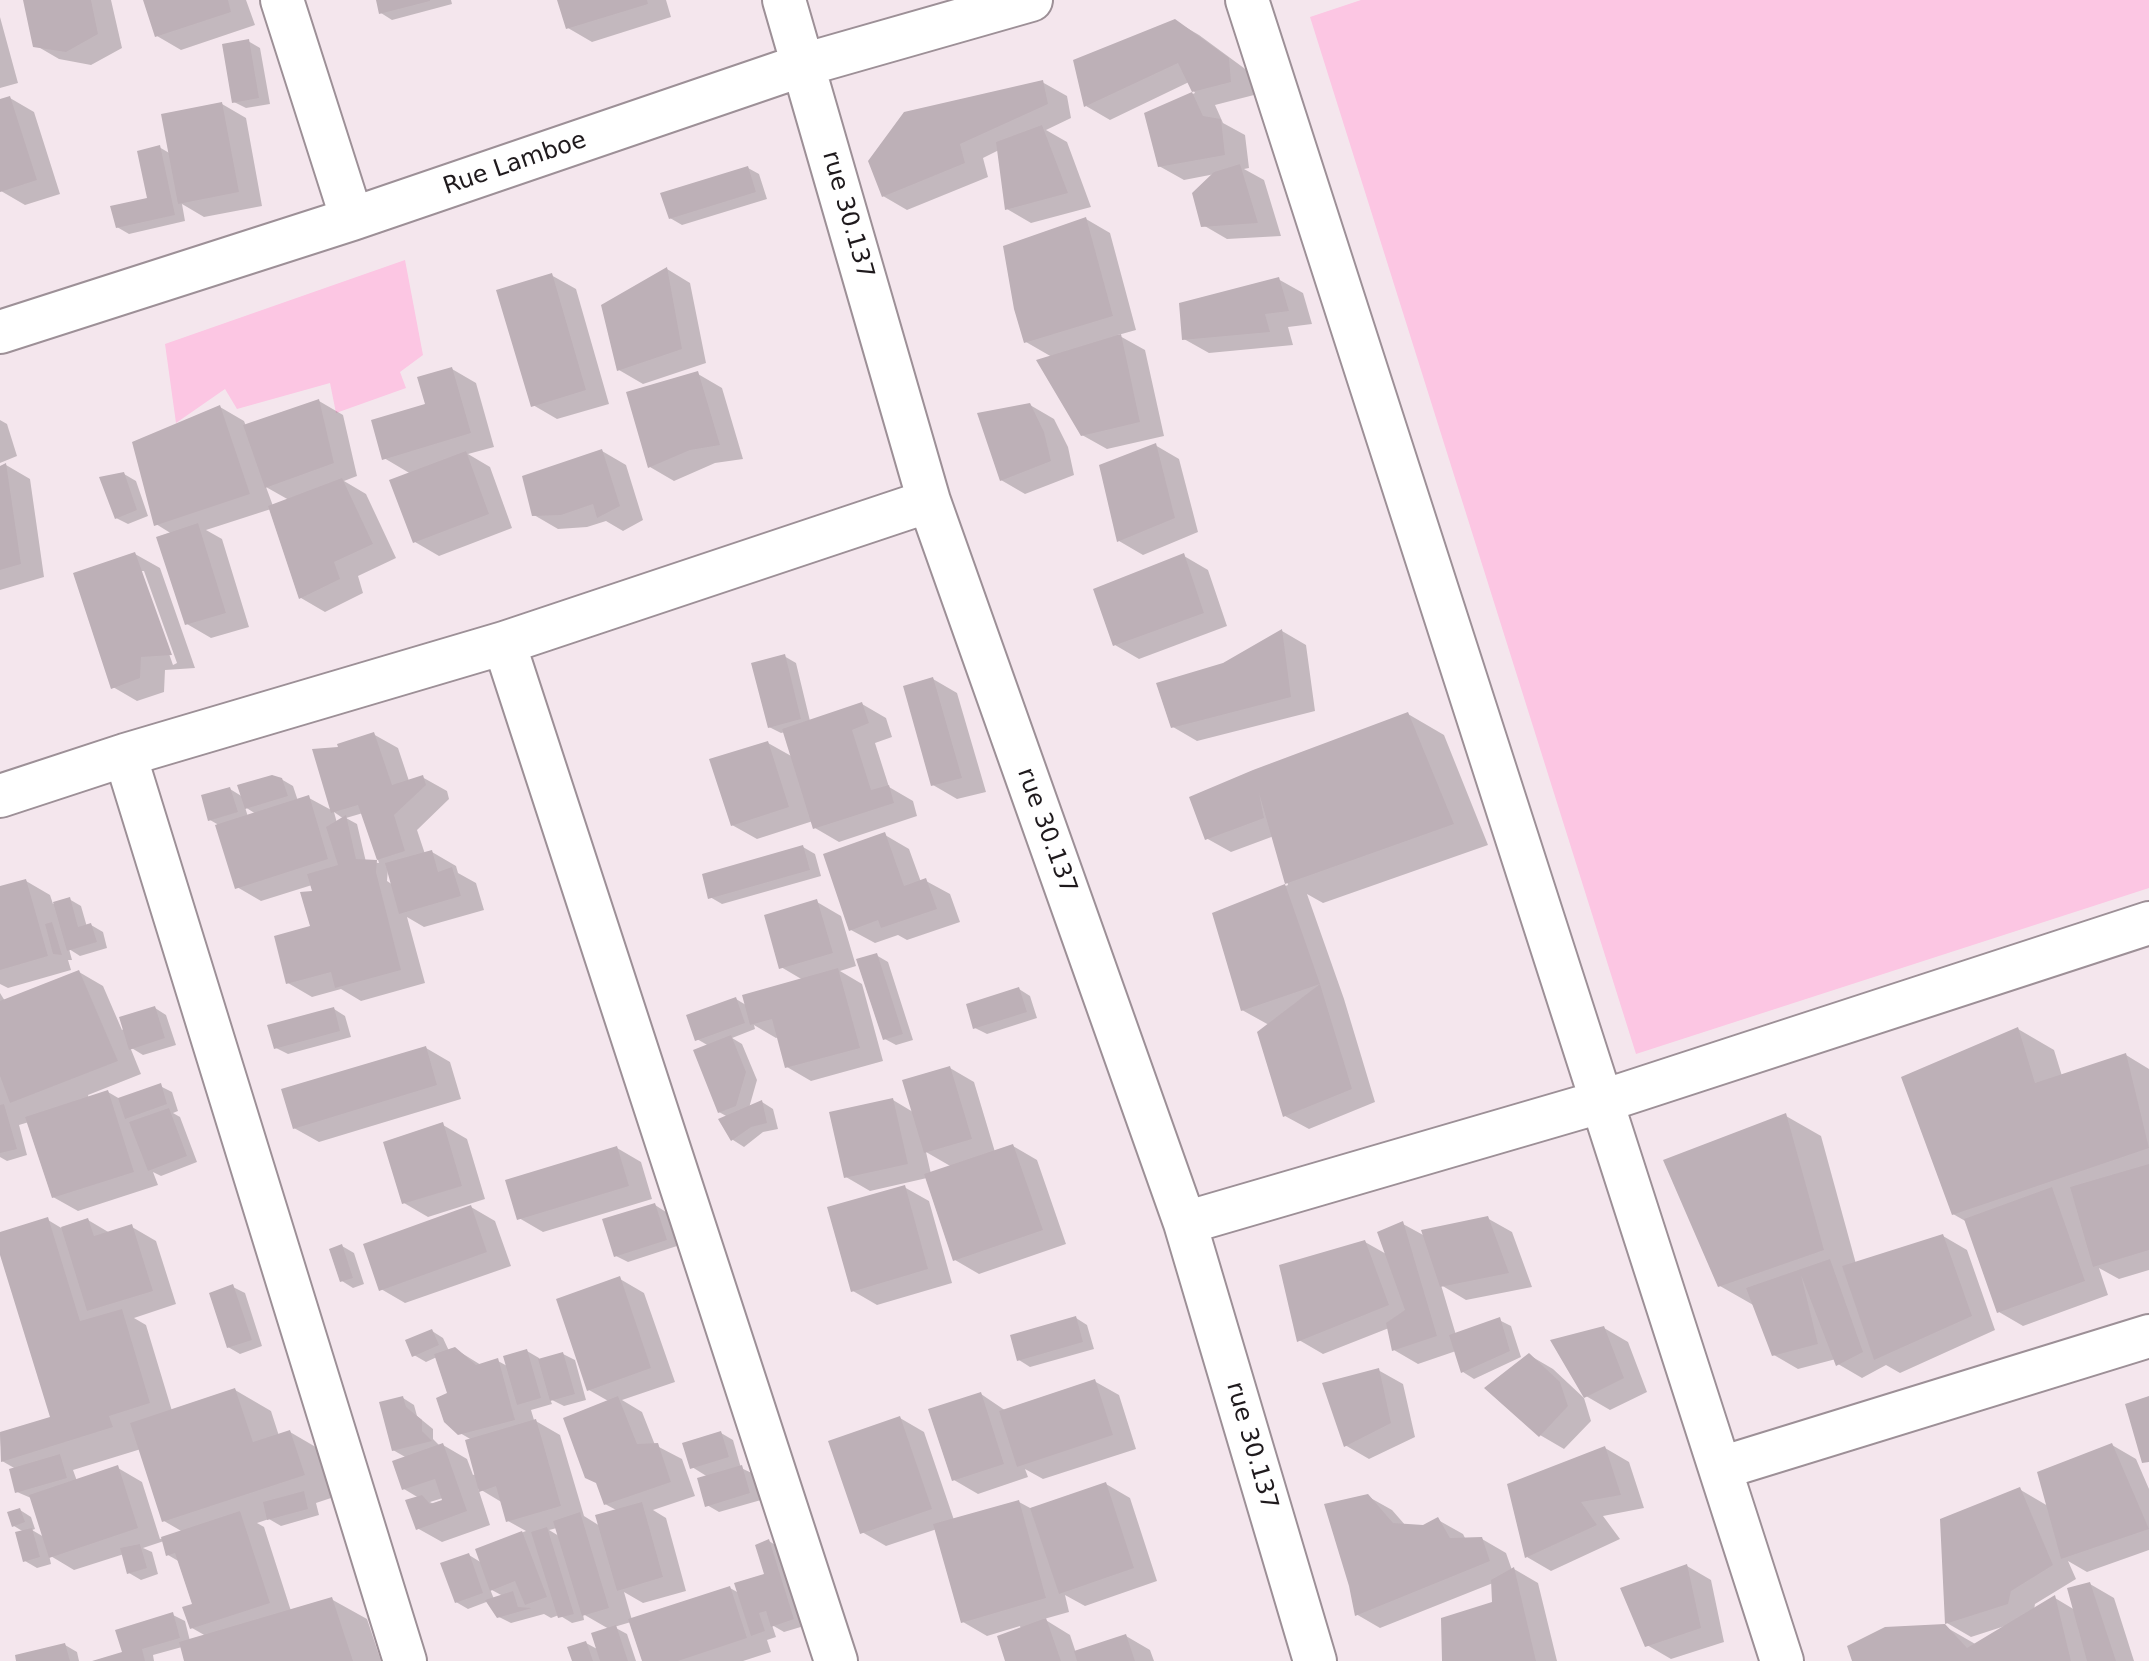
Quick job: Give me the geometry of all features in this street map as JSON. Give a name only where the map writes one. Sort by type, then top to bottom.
[{"type":"street","points":[[282,0],[352,219]]},
{"type":"street","name":"rue 30.137","points":[[784,0],[929,501],[1185,1223],[1315,1661]]},
{"type":"street","name":"Rue Lamboe","points":[[0,332],[352,219],[803,65],[1031,0]]},
{"type":"street","points":[[1247,0],[1782,1661]]},
{"type":"street","points":[[0,796],[125,755],[504,643],[929,501]]},
{"type":"street","points":[[504,643],[836,1661]]},
{"type":"street","points":[[125,755],[405,1661]]},
{"type":"street","points":[[1185,1223],[1600,1102],[2149,923]]},
{"type":"street","points":[[1721,1468],[2149,1336]]},
{"type":"shaded area","points":[[1361,0],[2149,0],[2149,888],[1636,1054],[1310,17]]},
{"type":"shaded area","points":[[405,260],[423,355],[400,372],[406,388],[336,413],[330,383],[237,409],[225,389],[176,423],[165,344]]},
{"type":"building","points":[[23,0],[91,0],[98,34],[66,52],[33,47]]},
{"type":"building","points":[[143,0],[228,0],[231,12],[155,37]]},
{"type":"building","points":[[376,0],[430,0],[430,1],[379,14]]},
{"type":"building","points":[[557,0],[647,0],[648,4],[566,29]]},
{"type":"building","points":[[1175,19],[1229,58],[1231,82],[1192,92],[1178,63],[1084,107],[1073,60]]},
{"type":"building","points":[[249,39],[259,98],[232,103],[222,44]]},
{"type":"building","points":[[1043,80],[1048,104],[960,144],[965,163],[882,197],[868,161],[904,112]]},
{"type":"building","points":[[1192,92],[1203,116],[1221,119],[1225,155],[1158,167],[1144,113]]},
{"type":"building","points":[[10,96],[37,180],[0,192],[0,99]]},
{"type":"building","points":[[222,102],[239,192],[178,204],[161,114]]},
{"type":"building","points":[[1042,125],[1068,193],[1005,210],[996,142]]},
{"type":"building","points":[[160,145],[175,215],[116,228],[110,206],[147,198],[137,151]]},
{"type":"building","points":[[1240,164],[1258,223],[1201,227],[1192,193],[1214,172]]},
{"type":"building","points":[[748,166],[756,192],[669,219],[660,193]]},
{"type":"building","points":[[1086,217],[1113,316],[1024,343],[1014,309],[1003,246]]},
{"type":"building","points":[[667,267],[682,349],[617,371],[601,305]]},
{"type":"building","points":[[552,273],[586,390],[531,407],[496,290]]},
{"type":"building","points":[[1279,277],[1289,311],[1265,314],[1270,332],[1182,340],[1179,303]]},
{"type":"building","points":[[1121,334],[1140,422],[1081,436],[1036,360]]},
{"type":"building","points":[[452,367],[471,433],[382,460],[371,420],[425,404],[417,377]]},
{"type":"building","points":[[698,371],[720,445],[690,450],[648,468],[626,392]]},
{"type":"building","points":[[319,399],[334,463],[265,488],[243,425]]},
{"type":"building","points":[[1030,403],[1044,432],[1051,461],[1000,481],[977,413]]},
{"type":"building","points":[[220,405],[250,494],[154,526],[132,442]]},
{"type":"building","points":[[1156,443],[1175,518],[1117,542],[1099,465]]},
{"type":"building","points":[[602,449],[620,506],[597,518],[593,504],[561,515],[532,516],[522,476]]},
{"type":"building","points":[[466,451],[489,514],[413,543],[389,480]]},
{"type":"building","points":[[6,463],[21,564],[0,570],[0,466]]},
{"type":"building","points":[[124,472],[137,510],[115,519],[99,477]]},
{"type":"building","points":[[342,478],[373,544],[334,562],[340,579],[299,599],[268,506]]},
{"type":"building","points":[[198,523],[226,613],[185,625],[156,537]]},
{"type":"building","points":[[135,552],[172,655],[141,657],[140,678],[111,689],[73,573]]},
{"type":"building","points":[[1184,553],[1204,613],[1113,646],[1093,589]]},
{"type":"building","points":[[1282,629],[1291,697],[1171,728],[1156,683],[1223,663]]},
{"type":"building","points":[[785,654],[801,719],[768,728],[751,663]]},
{"type":"building","points":[[933,677],[962,778],[931,786],[903,686]]},
{"type":"building","points":[[862,702],[869,723],[852,730],[871,790],[889,785],[894,803],[813,829],[782,729]]},
{"type":"building","points":[[1408,712],[1454,824],[1285,884],[1259,793],[1264,818],[1205,840],[1189,797]]},
{"type":"building","points":[[374,732],[392,785],[423,775],[426,785],[394,815],[405,851],[377,860],[358,805],[331,813],[312,749],[338,747],[337,744]]},
{"type":"building","points":[[768,741],[789,807],[731,826],[709,759]]},
{"type":"building","points":[[272,775],[282,778],[288,796],[245,809],[237,785]]},
{"type":"building","points":[[230,787],[238,812],[208,821],[201,795]]},
{"type":"building","points":[[309,795],[328,859],[235,889],[215,825]]},
{"type":"building","points":[[346,815],[356,859],[377,860],[376,872],[401,970],[335,988],[331,972],[286,984],[274,936],[310,926],[300,892],[312,891],[307,874],[338,865],[326,827]]},
{"type":"building","points":[[885,832],[904,886],[926,878],[937,909],[881,928],[878,920],[849,931],[823,854]]},
{"type":"building","points":[[803,845],[810,870],[708,899],[702,874]]},
{"type":"building","points":[[432,850],[438,872],[452,867],[461,896],[399,914],[385,863]]},
{"type":"building","points":[[26,879],[48,956],[0,970],[0,886]]},
{"type":"building","points":[[1285,884],[1320,984],[1241,1011],[1212,913]]},
{"type":"building","points":[[70,897],[78,927],[91,923],[97,942],[67,951],[53,902]]},
{"type":"building","points":[[817,899],[833,953],[779,969],[764,915]]},
{"type":"building","points":[[52,922],[62,955],[53,954],[45,924]]},
{"type":"building","points":[[877,953],[903,1034],[883,1040],[856,959]]},
{"type":"building","points":[[838,968],[860,1048],[785,1068],[772,1019],[750,1025],[742,995]]},
{"type":"building","points":[[79,970],[118,1061],[10,1103],[0,1076],[0,1001]]},
{"type":"building","points":[[1320,984],[1352,1089],[1283,1117],[1257,1032]]},
{"type":"building","points":[[1019,987],[1027,1012],[973,1029],[966,1004]]},
{"type":"building","points":[[736,997],[745,1023],[695,1041],[686,1015]]},
{"type":"building","points":[[155,1006],[165,1038],[129,1050],[119,1017]]},
{"type":"building","points":[[334,1007],[340,1031],[274,1049],[267,1025]]},
{"type":"building","points":[[2018,1027],[2035,1083],[2126,1053],[2149,1148],[1952,1215],[1901,1077]]},
{"type":"building","points":[[731,1035],[746,1072],[736,1106],[718,1113],[693,1050]]},
{"type":"building","points":[[426,1046],[437,1085],[293,1129],[281,1089]]},
{"type":"building","points":[[950,1066],[972,1139],[924,1153],[902,1080]]},
{"type":"building","points":[[161,1083],[167,1104],[125,1119],[118,1098]]},
{"type":"building","points":[[108,1090],[134,1172],[52,1198],[25,1117]]},
{"type":"building","points":[[893,1098],[908,1164],[844,1178],[829,1112]]},
{"type":"building","points":[[762,1100],[767,1123],[751,1127],[731,1141],[718,1119]]},
{"type":"building","points":[[4,1104],[17,1149],[0,1153],[0,1105]]},
{"type":"building","points":[[169,1108],[187,1156],[148,1171],[129,1122]]},
{"type":"building","points":[[1786,1113],[1824,1250],[1718,1287],[1663,1160]]},
{"type":"building","points":[[443,1122],[462,1186],[402,1204],[383,1142]]},
{"type":"building","points":[[1013,1144],[1043,1230],[953,1261],[924,1174]]},
{"type":"building","points":[[617,1146],[629,1186],[517,1220],[505,1180]]},
{"type":"building","points":[[2149,1164],[2149,1250],[2093,1267],[2070,1187]]},
{"type":"building","points":[[905,1185],[928,1269],[851,1292],[827,1207]]},
{"type":"building","points":[[2052,1187],[2085,1281],[1997,1313],[1964,1219]]},
{"type":"building","points":[[655,1203],[667,1240],[614,1257],[602,1219]]},
{"type":"building","points":[[471,1205],[487,1252],[379,1291],[363,1244]]},
{"type":"building","points":[[1488,1216],[1509,1273],[1440,1287],[1421,1230]]},
{"type":"building","points":[[48,1217],[80,1321],[122,1309],[150,1403],[109,1416],[113,1427],[1,1462],[0,1432],[50,1417],[0,1255],[0,1232]]},
{"type":"building","points":[[88,1218],[94,1236],[132,1224],[153,1291],[87,1311],[61,1227]]},
{"type":"building","points":[[1403,1221],[1437,1336],[1392,1351],[1386,1323],[1405,1310],[1377,1232]]},
{"type":"building","points":[[1943,1234],[1972,1316],[1874,1360],[1842,1266]]},
{"type":"building","points":[[1365,1240],[1389,1305],[1297,1342],[1279,1265]]},
{"type":"building","points":[[342,1244],[353,1278],[340,1282],[329,1249]]},
{"type":"building","points":[[1830,1259],[1863,1352],[1836,1366],[1801,1275],[1818,1344],[1772,1356],[1746,1288]]},
{"type":"building","points":[[620,1276],[651,1368],[587,1391],[556,1299]]},
{"type":"building","points":[[233,1284],[252,1340],[227,1348],[209,1293]]},
{"type":"building","points":[[1076,1316],[1083,1342],[1017,1361],[1010,1335]]},
{"type":"building","points":[[1500,1317],[1510,1351],[1461,1373],[1449,1335]]},
{"type":"building","points":[[1604,1326],[1624,1378],[1584,1398],[1550,1340]]},
{"type":"building","points":[[432,1329],[439,1345],[412,1357],[405,1340]]},
{"type":"building","points":[[455,1347],[476,1365],[498,1358],[515,1420],[458,1435],[444,1422],[436,1398],[447,1393],[434,1354]]},
{"type":"building","points":[[527,1349],[541,1398],[517,1405],[503,1356]]},
{"type":"building","points":[[563,1352],[575,1394],[550,1401],[538,1359]]},
{"type":"building","points":[[1529,1353],[1560,1382],[1568,1406],[1539,1437],[1484,1388]]},
{"type":"building","points":[[1379,1368],[1391,1423],[1344,1447],[1322,1383]]},
{"type":"building","points":[[1095,1379],[1113,1435],[1017,1467],[999,1411]]},
{"type":"building","points":[[235,1388],[253,1442],[290,1430],[305,1475],[162,1522],[130,1423]]},
{"type":"building","points":[[981,1392],[1004,1464],[952,1481],[928,1409]]},
{"type":"building","points":[[403,1396],[406,1407],[422,1420],[422,1431],[432,1441],[392,1451],[379,1402]]},
{"type":"building","points":[[618,1396],[637,1444],[658,1443],[671,1482],[604,1505],[596,1483],[585,1478],[563,1418]]},
{"type":"building","points":[[2149,1396],[2149,1462],[2142,1463],[2125,1404]]},
{"type":"building","points":[[900,1416],[932,1509],[860,1534],[828,1441]]},
{"type":"building","points":[[536,1419],[561,1506],[506,1522],[496,1486],[479,1492],[465,1440]]},
{"type":"building","points":[[721,1431],[729,1457],[690,1469],[682,1443]]},
{"type":"building","points":[[443,1443],[467,1511],[416,1530],[405,1500],[422,1495],[430,1504],[442,1500],[435,1479],[402,1490],[392,1461]]},
{"type":"building","points":[[2112,1443],[2149,1529],[2061,1559],[2037,1472]]},
{"type":"building","points":[[1605,1446],[1621,1495],[1581,1502],[1597,1525],[1525,1558],[1507,1484]]},
{"type":"building","points":[[60,1454],[67,1478],[15,1493],[9,1469]]},
{"type":"building","points":[[118,1465],[138,1528],[49,1558],[29,1495]]},
{"type":"building","points":[[742,1465],[750,1493],[705,1507],[697,1478]]},
{"type":"building","points":[[1106,1482],[1134,1568],[1059,1594],[1030,1508]]},
{"type":"building","points":[[2020,1487],[2053,1565],[2011,1591],[2008,1604],[1945,1624],[1940,1519]]},
{"type":"building","points":[[304,1491],[308,1509],[267,1520],[263,1502]]},
{"type":"building","points":[[1368,1494],[1393,1523],[1423,1525],[1438,1517],[1450,1538],[1482,1537],[1490,1561],[1355,1616],[1324,1504]]},
{"type":"building","points":[[1019,1500],[1046,1598],[961,1623],[933,1524]]},
{"type":"building","points":[[642,1502],[663,1577],[617,1591],[595,1515]]},
{"type":"building","points":[[20,1508],[25,1522],[12,1527],[7,1512]]},
{"type":"building","points":[[240,1511],[270,1603],[190,1629],[182,1607],[192,1604],[175,1553],[166,1556],[161,1537]]},
{"type":"building","points":[[580,1512],[609,1608],[582,1616],[553,1521]]},
{"type":"building","points":[[547,1527],[574,1614],[558,1618],[531,1532]]},
{"type":"building","points":[[32,1528],[40,1557],[23,1562],[15,1532]]},
{"type":"building","points":[[522,1531],[547,1597],[525,1605],[515,1581],[490,1591],[475,1549]]},
{"type":"building","points":[[769,1539],[794,1619],[771,1627],[766,1611],[759,1613],[765,1631],[751,1636],[734,1583],[764,1574],[755,1545]]},
{"type":"building","points":[[140,1544],[147,1568],[127,1574],[120,1548]]},
{"type":"building","points":[[469,1553],[483,1593],[455,1603],[440,1563]]},
{"type":"building","points":[[1687,1564],[1701,1628],[1645,1647],[1620,1588]]},
{"type":"building","points":[[1514,1567],[1536,1661],[1442,1661],[1441,1618],[1492,1602],[1491,1580]]},
{"type":"building","points":[[2090,1582],[2116,1661],[2087,1661],[2067,1588]]},
{"type":"building","points":[[730,1586],[747,1638],[678,1661],[642,1661],[628,1619]]},
{"type":"building","points":[[513,1591],[518,1607],[532,1608],[497,1618],[485,1600]]},
{"type":"building","points":[[2055,1595],[2071,1661],[1852,1661],[1847,1646],[1885,1627],[1945,1624],[1967,1648]]},
{"type":"building","points":[[332,1597],[353,1661],[184,1661],[179,1642]]},
{"type":"building","points":[[173,1612],[180,1638],[142,1649],[145,1661],[92,1661],[122,1652],[115,1630]]},
{"type":"building","points":[[1046,1618],[1061,1661],[1005,1661],[997,1636]]},
{"type":"building","points":[[616,1625],[628,1661],[600,1661],[591,1633]]},
{"type":"building","points":[[1126,1634],[1135,1661],[1077,1661],[1074,1651]]},
{"type":"building","points":[[586,1641],[593,1661],[572,1661],[567,1647]]},
{"type":"building","points":[[65,1643],[70,1661],[16,1661],[15,1655]]}]
